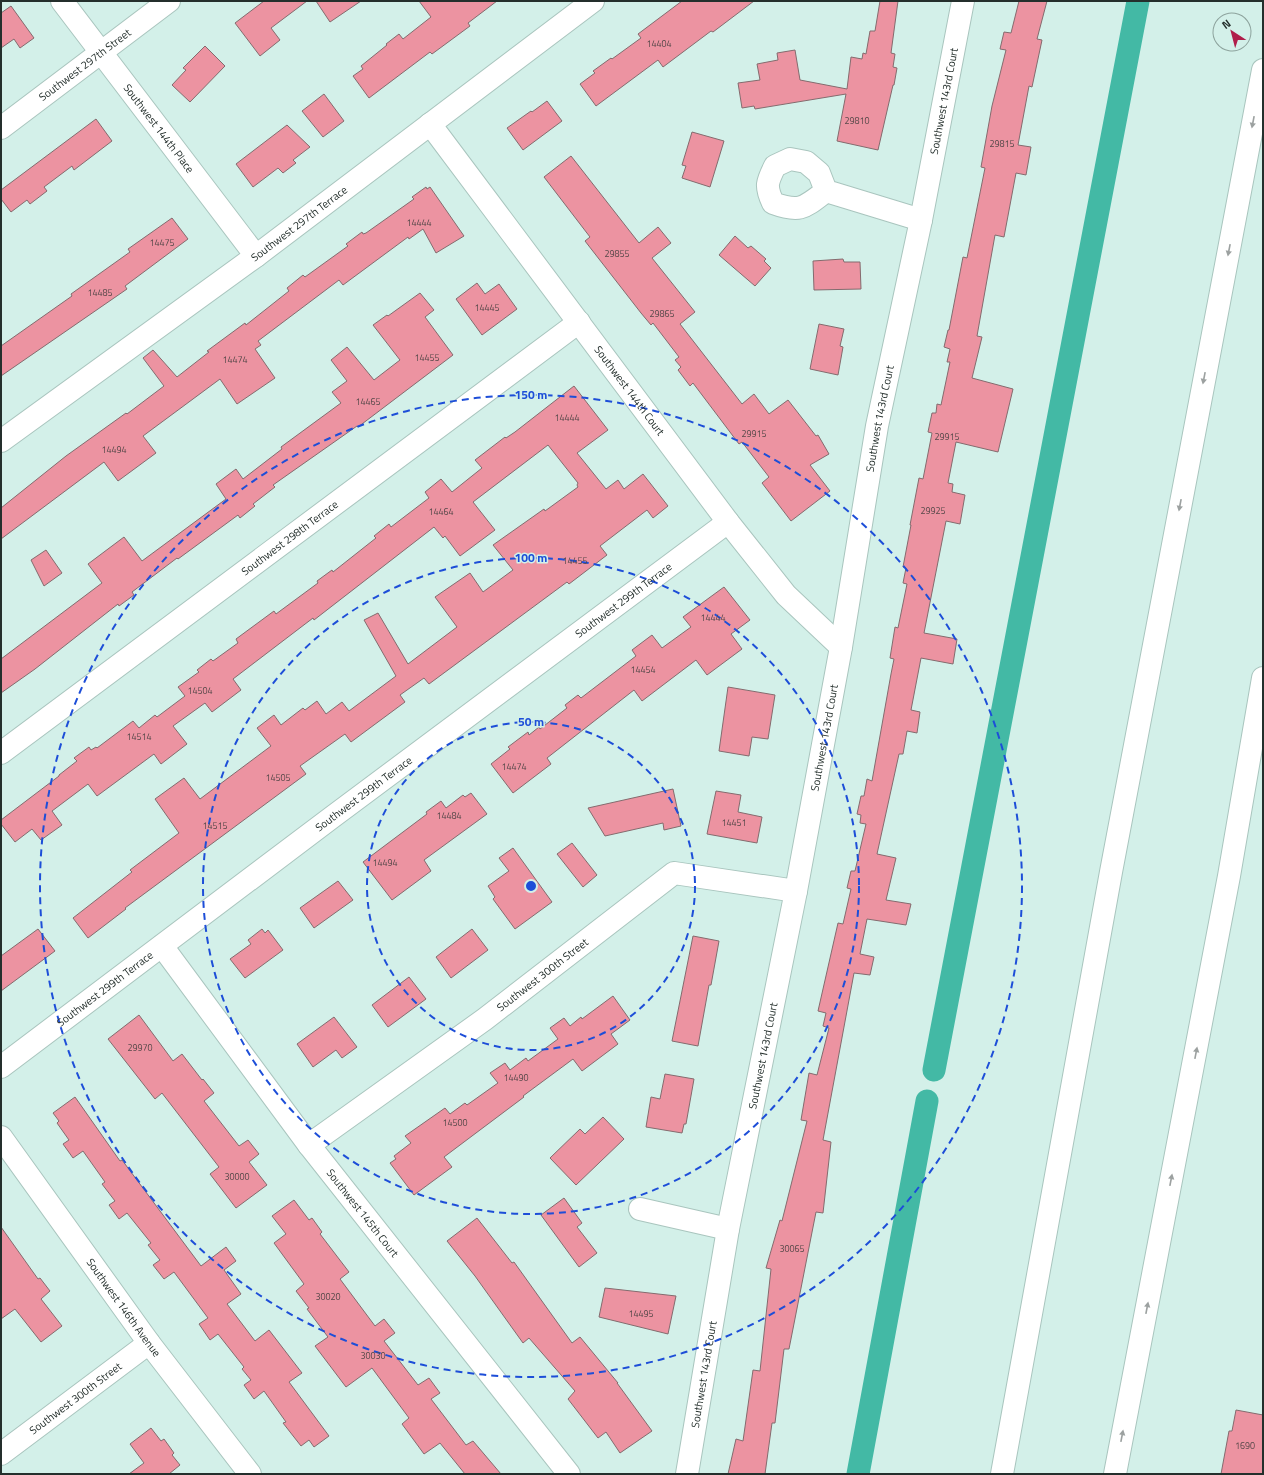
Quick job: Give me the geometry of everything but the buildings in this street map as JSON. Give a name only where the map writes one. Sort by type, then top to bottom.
[{"type":"main road","name":"Southwest 144th Place","points":[[62,1],[256,256]]},
{"type":"main road","name":"Southwest 297th Street","points":[[1,128],[169,1]]},
{"type":"main road","name":"Southwest 297th Terrace","points":[[1,441],[256,256],[593,1]]},
{"type":"main road","name":"Southwest 143rd Court","points":[[687,1474],[728,1229],[796,891],[841,647],[877,426],[921,220],[963,1]]},
{"type":"main road","points":[[1002,1474],[1112,864],[1263,70]]},
{"type":"main road","name":"Southwest 144th Court","points":[[430,124],[728,522],[786,595],[841,647]]},
{"type":"main road","points":[[826,192],[921,220]]},
{"type":"main road","name":"Southwest 298th Terrace","points":[[1,753],[579,322]]},
{"type":"main road","name":"Southwest 299th Terrace","points":[[1,1068],[331,818],[728,522]]},
{"type":"main road","points":[[1115,1474],[1229,876],[1263,678]]},
{"type":"main road","name":"Southwest 300th Street","points":[[309,1145],[484,1019],[674,873],[796,891]]},
{"type":"main road","name":"Southwest 145th Court","points":[[162,946],[309,1145],[569,1474]]},
{"type":"main road","name":"Southwest 146th Avenue","points":[[1,1137],[149,1343],[250,1474]]},
{"type":"main road","points":[[640,1209],[728,1229]]},
{"type":"main road","name":"Southwest 300th Street","points":[[1,1454],[149,1343]]},
{"type":"waterway","points":[[934,1070],[1138,1]]},
{"type":"waterway","points":[[858,1474],[927,1101]]}]
